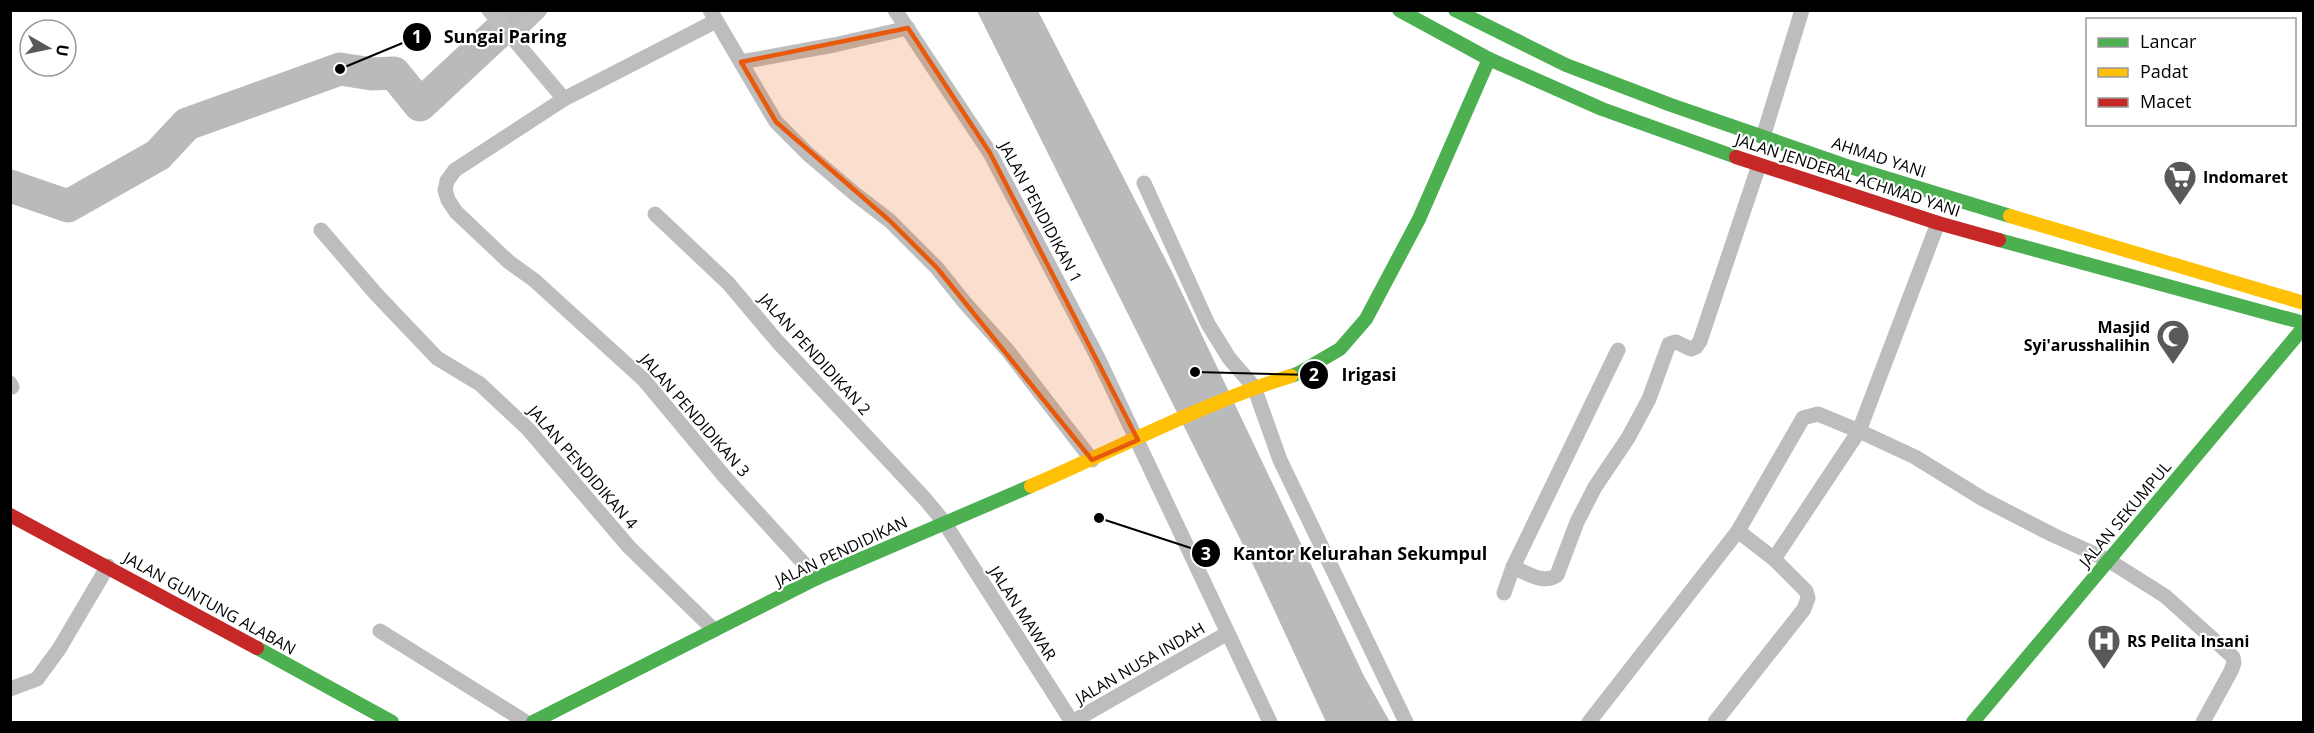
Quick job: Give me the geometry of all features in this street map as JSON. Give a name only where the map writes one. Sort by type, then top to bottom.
[{"type":"main road","name":"JALAN JENDERAL ACHMAD YANI","points":[[1400,10],[1489,59],[1602,109],[1759,165],[1938,223],[2304,325]]},
{"type":"main road","name":"AHMAD YANI","points":[[1455,10],[1580,71],[1762,137],[2039,225],[2304,303]]},
{"type":"main road","name":"JALAN PENDIDIKAN","points":[[533,723],[818,578],[1138,440],[1169,423],[1254,387],[1299,373],[1340,349],[1366,319],[1419,219],[1489,59]]},
{"type":"main road","name":"JALAN SEKUMPUL","points":[[1973,723],[2304,325]]},
{"type":"main road","name":"JALAN GUNTUNG ALABAN","points":[[10,515],[108,566],[392,723]]},
{"type":"street","points":[[507,31],[540,10]]},
{"type":"street","name":"JALAN PENDIDIKAN 1","points":[[896,10],[990,153],[1098,358],[1269,723]]},
{"type":"street","points":[[1762,137],[1802,10]]},
{"type":"street","points":[[490,11],[564,99],[713,16],[776,122],[847,188],[890,220],[937,268],[1008,351],[1092,460]]},
{"type":"street","points":[[741,62],[834,45],[908,28]]},
{"type":"street","name":"JALAN PENDIDIKAN 3","points":[[564,99],[455,170],[447,181],[448,200],[456,212],[509,262],[534,280],[644,380],[724,476],[818,578]]},
{"type":"street","points":[[1513,567],[1543,579],[1551,579],[1557,575],[1577,522],[1594,486],[1628,438],[1648,399],[1669,344],[1676,342],[1691,349],[1696,347],[1700,340],[1759,165]]},
{"type":"street","points":[[1144,183],[1208,324],[1229,358],[1254,387],[1280,460],[1406,723]]},
{"type":"street","name":"JALAN PENDIDIKAN 2","points":[[656,214],[728,283],[777,341],[944,522]]},
{"type":"street","points":[[1774,559],[1859,430],[1938,223]]},
{"type":"street","name":"JALAN PENDIDIKAN 4","points":[[321,230],[376,294],[437,358],[480,384],[528,429],[629,547],[714,630]]},
{"type":"street","points":[[1504,593],[1513,567],[1618,350]]},
{"type":"street","points":[[1589,723],[1738,531],[1803,418],[1818,414],[1859,430],[1915,457],[1983,499],[2108,560],[2165,596],[2233,657],[2234,663],[2231,671],[2203,723]]},
{"type":"street","name":"JALAN MAWAR","points":[[944,522],[1072,722]]},
{"type":"street","points":[[1715,723],[1807,603],[1806,591],[1774,559],[1738,531]]},
{"type":"street","points":[[10,689],[37,679],[59,649],[108,566]]},
{"type":"street","points":[[380,631],[526,723]]},
{"type":"street","name":"JALAN NUSA INDAH","points":[[1072,722],[1226,634]]},
{"type":"highlighted area","points":[[908,28],[990,153],[1138,440],[1092,460],[937,268],[890,221],[776,122],[741,62]]},
{"type":"shaded area","points":[[977,11],[1038,11],[1172,272],[1364,676],[1390,722],[1326,722],[1257,573]]},
{"type":"waterway","points":[[10,186],[68,206],[158,155],[187,124],[340,69],[372,74],[394,73],[420,105],[522,10]]},
{"type":"traffic: fast","points":[[1399,10],[1489,59],[1602,109],[1736,157]]},
{"type":"traffic: fast","points":[[1455,10],[1566,65],[1671,105],[1850,167],[2010,216]]},
{"type":"traffic: fast","points":[[1291,376],[1340,349],[1366,319],[1419,219],[1489,59]]},
{"type":"traffic: fast","points":[[1999,240],[2304,323]]},
{"type":"traffic: fast","points":[[1973,722],[2304,327]]},
{"type":"traffic: fast","points":[[533,722],[817,578],[1031,486]]},
{"type":"traffic: fast","points":[[257,648],[392,722]]},
{"type":"traffic: slow","points":[[2010,216],[2304,303]]},
{"type":"traffic: slow","points":[[1031,486],[1192,413],[1291,376]]},
{"type":"traffic: jam","points":[[1736,157],[1938,223],[1999,240]]},
{"type":"traffic: jam","points":[[10,515],[257,648]]},
{"type":"place","name":"Sungai Paring","points":[[340,69]]},
{"type":"place","name":"Indomaret","points":[[2180,206]]},
{"type":"place","name":"Masjid Syi'arusshalihin","points":[[2173,365]]},
{"type":"place","name":"Irigasi","points":[[1195,372]]},
{"type":"place","name":"Kantor Kelurahan Sekumpul","points":[[1099,518]]},
{"type":"place","name":"RS Pelita Insani","points":[[2104,670]]}]
